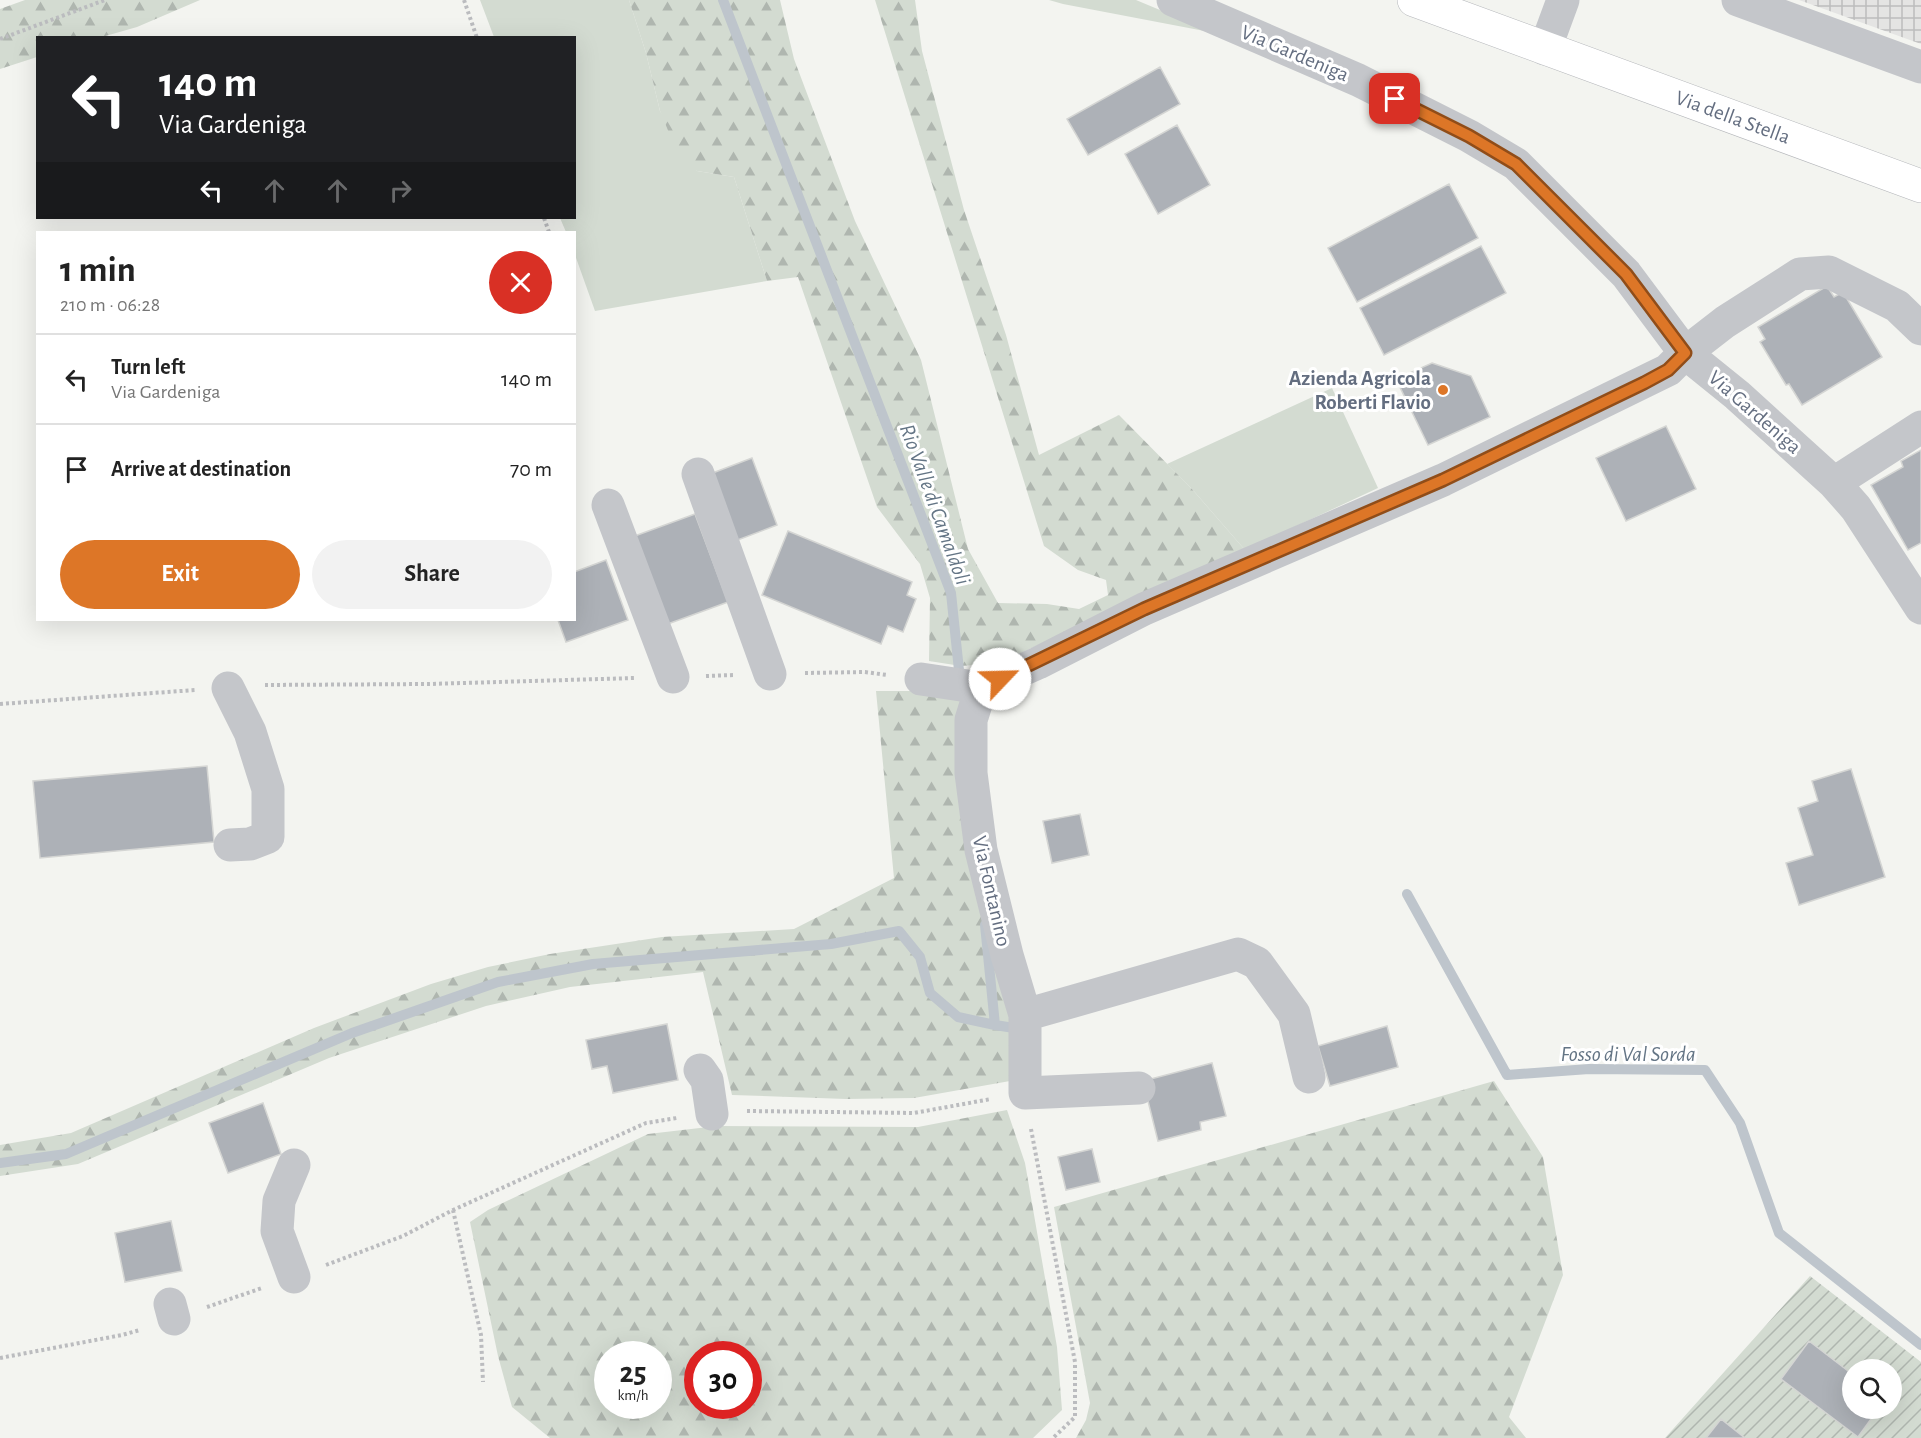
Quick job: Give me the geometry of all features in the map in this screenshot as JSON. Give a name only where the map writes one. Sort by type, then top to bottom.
[{"type":"main road","name":"Via della Stella","points":[[1414,0],[1921,186]]},
{"type":"street","name":"Via Gardeniga","points":[[1173,0],[1358,80],[1469,136],[1516,164],[1626,274],[1685,353],[1737,395],[1834,483],[1856,508],[1921,608]]},
{"type":"street","points":[[1545,49],[1563,0]]},
{"type":"street","points":[[1738,0],[1921,67]]},
{"type":"street","points":[[921,680],[971,687],[1038,663],[1144,609],[1443,480],[1668,370],[1685,353],[1725,322],[1800,274],[1829,272],[1897,306],[1921,329]]},
{"type":"street","points":[[1834,483],[1921,427]]},
{"type":"street","points":[[698,474],[770,674]]},
{"type":"street","points":[[608,505],[673,677]]},
{"type":"street","name":"Via Fontanino","points":[[971,687],[971,773],[981,850],[1007,955],[1025,1015],[1025,1094]]},
{"type":"street","points":[[228,688],[250,732],[268,789],[268,837],[250,844],[230,845]]},
{"type":"street","points":[[1025,1015],[1238,954],[1257,963],[1294,1014],[1309,1077]]},
{"type":"street","points":[[700,1070],[707,1080],[712,1114]]},
{"type":"street","points":[[1025,1094],[1139,1088]]},
{"type":"street","points":[[294,1165],[279,1200],[277,1231],[294,1277]]},
{"type":"path","points":[[0,39],[105,0]]},
{"type":"path","points":[[464,0],[476,36]]},
{"type":"path","points":[[0,704],[283,684],[429,684],[865,672],[921,680]]},
{"type":"path","points":[[0,1358],[122,1335],[172,1311],[294,1277],[403,1236],[453,1210],[646,1123],[733,1111],[816,1110],[914,1113],[1025,1094],[1075,1362],[1075,1417],[1053,1438]]},
{"type":"path","points":[[453,1210],[481,1335],[483,1382]]},
{"type":"shaded area","points":[[1799,0],[1921,0],[1921,44]]},
{"type":"green space","points":[[25,0],[200,0],[137,27],[106,36],[36,36],[36,57],[0,69],[0,9]]},
{"type":"green space","points":[[480,0],[629,0],[646,53],[660,111],[697,171],[734,177],[767,281],[595,311],[576,258],[576,231],[566,231],[560,219],[576,219],[576,36],[494,36]]},
{"type":"green space","points":[[629,0],[780,0],[794,59],[855,221],[921,360],[968,549],[998,603],[1047,604],[1079,609],[1108,595],[1106,580],[1078,570],[1044,546],[875,0],[915,0],[922,51],[964,210],[1006,335],[1039,455],[1119,415],[1192,489],[1245,550],[999,663],[961,666],[929,661],[930,598],[920,564],[877,507],[798,277],[767,281],[734,177],[697,171],[679,157],[660,111],[646,53]]},
{"type":"green space","points":[[1049,0],[1136,0],[1215,33],[1063,4]]},
{"type":"green space","points":[[1332,388],[1378,488],[1245,550],[1167,464]]},
{"type":"green space","points":[[876,691],[951,691],[961,702],[1011,1014],[1010,1081],[914,1098],[846,1099],[732,1095],[703,972],[570,987],[486,1006],[329,1058],[78,1164],[0,1176],[0,1145],[71,1133],[314,1028],[431,984],[488,967],[550,954],[662,937],[794,929],[894,878]]},
{"type":"green space","points":[[1494,1081],[1543,1157],[1563,1275],[1509,1417],[1526,1438],[1076,1438],[1086,1420],[1090,1403],[1054,1207]]},
{"type":"green space","points":[[1007,1110],[1025,1163],[1057,1347],[1062,1410],[1033,1438],[550,1438],[512,1407],[498,1356],[470,1222],[488,1210],[648,1134],[717,1126],[918,1127]]},
{"type":"green space","points":[[1810,1276],[1921,1362],[1921,1438],[1665,1438]]},
{"type":"building","points":[[1160,67],[1180,104],[1088,155],[1067,119]]},
{"type":"building","points":[[1177,125],[1210,185],[1158,214],[1125,154]]},
{"type":"building","points":[[1449,184],[1478,238],[1357,302],[1328,248]]},
{"type":"building","points":[[1481,246],[1506,293],[1384,355],[1360,308]]},
{"type":"building","points":[[1827,286],[1834,297],[1843,292],[1882,357],[1802,405],[1789,384],[1786,385],[1760,342],[1765,339],[1758,327]]},
{"type":"building","points":[[1432,363],[1471,376],[1490,417],[1428,445],[1396,379]]},
{"type":"building","points":[[1666,426],[1696,489],[1626,521],[1596,458]]},
{"type":"building","points":[[1921,450],[1921,543],[1908,550],[1871,485],[1903,467],[1901,461]]},
{"type":"building","points":[[752,458],[777,525],[735,541],[710,474]]},
{"type":"building","points":[[695,514],[728,602],[665,625],[632,537]]},
{"type":"building","points":[[788,531],[912,582],[907,595],[916,599],[903,632],[888,626],[881,644],[762,595]]},
{"type":"building","points":[[606,560],[628,620],[566,642],[558,621],[576,621],[576,571]]},
{"type":"building","points":[[207,766],[214,842],[40,858],[33,781]]},
{"type":"building","points":[[1851,769],[1885,877],[1799,905],[1786,863],[1813,855],[1798,808],[1818,801],[1812,781]]},
{"type":"building","points":[[1080,814],[1089,855],[1052,863],[1043,821]]},
{"type":"building","points":[[667,1024],[678,1080],[613,1093],[607,1066],[592,1069],[586,1040]]},
{"type":"building","points":[[1387,1026],[1398,1067],[1330,1086],[1318,1046]]},
{"type":"building","points":[[1212,1063],[1226,1116],[1200,1122],[1201,1130],[1158,1141],[1143,1081]]},
{"type":"building","points":[[263,1103],[281,1154],[228,1173],[209,1123]]},
{"type":"building","points":[[1092,1149],[1100,1182],[1066,1190],[1058,1157]]},
{"type":"building","points":[[171,1221],[182,1271],[125,1282],[115,1233]]},
{"type":"building","points":[[1809,1341],[1842,1366],[1842,1419],[1871,1419],[1858,1437],[1781,1379]]},
{"type":"building","points":[[1721,1419],[1745,1438],[1706,1438]]},
{"type":"waterway","name":"Rio Valle di Camaldoli","points":[[723,0],[951,593],[960,680]]},
{"type":"waterway","name":"Fosso di Val Sorda","points":[[1407,894],[1507,1075],[1589,1069],[1705,1070],[1740,1123],[1779,1233],[1921,1345]]},
{"type":"waterway","name":"Rio Valle di Camaldoli","points":[[985,925],[995,1025],[1020,1029]]},
{"type":"waterway","points":[[0,1163],[66,1154],[352,1033],[498,982],[593,964],[831,944],[899,931],[920,957],[930,993],[958,1017],[995,1025]]},
{"type":"place","name":"Azienda Agricola Roberti Flavio","points":[[1443,390]]},
{"type":"route","points":[[1000,679],[1038,663],[1144,609],[1443,480],[1567,421],[1668,370],[1685,353],[1626,274],[1516,164],[1469,136],[1395,99]]}]
